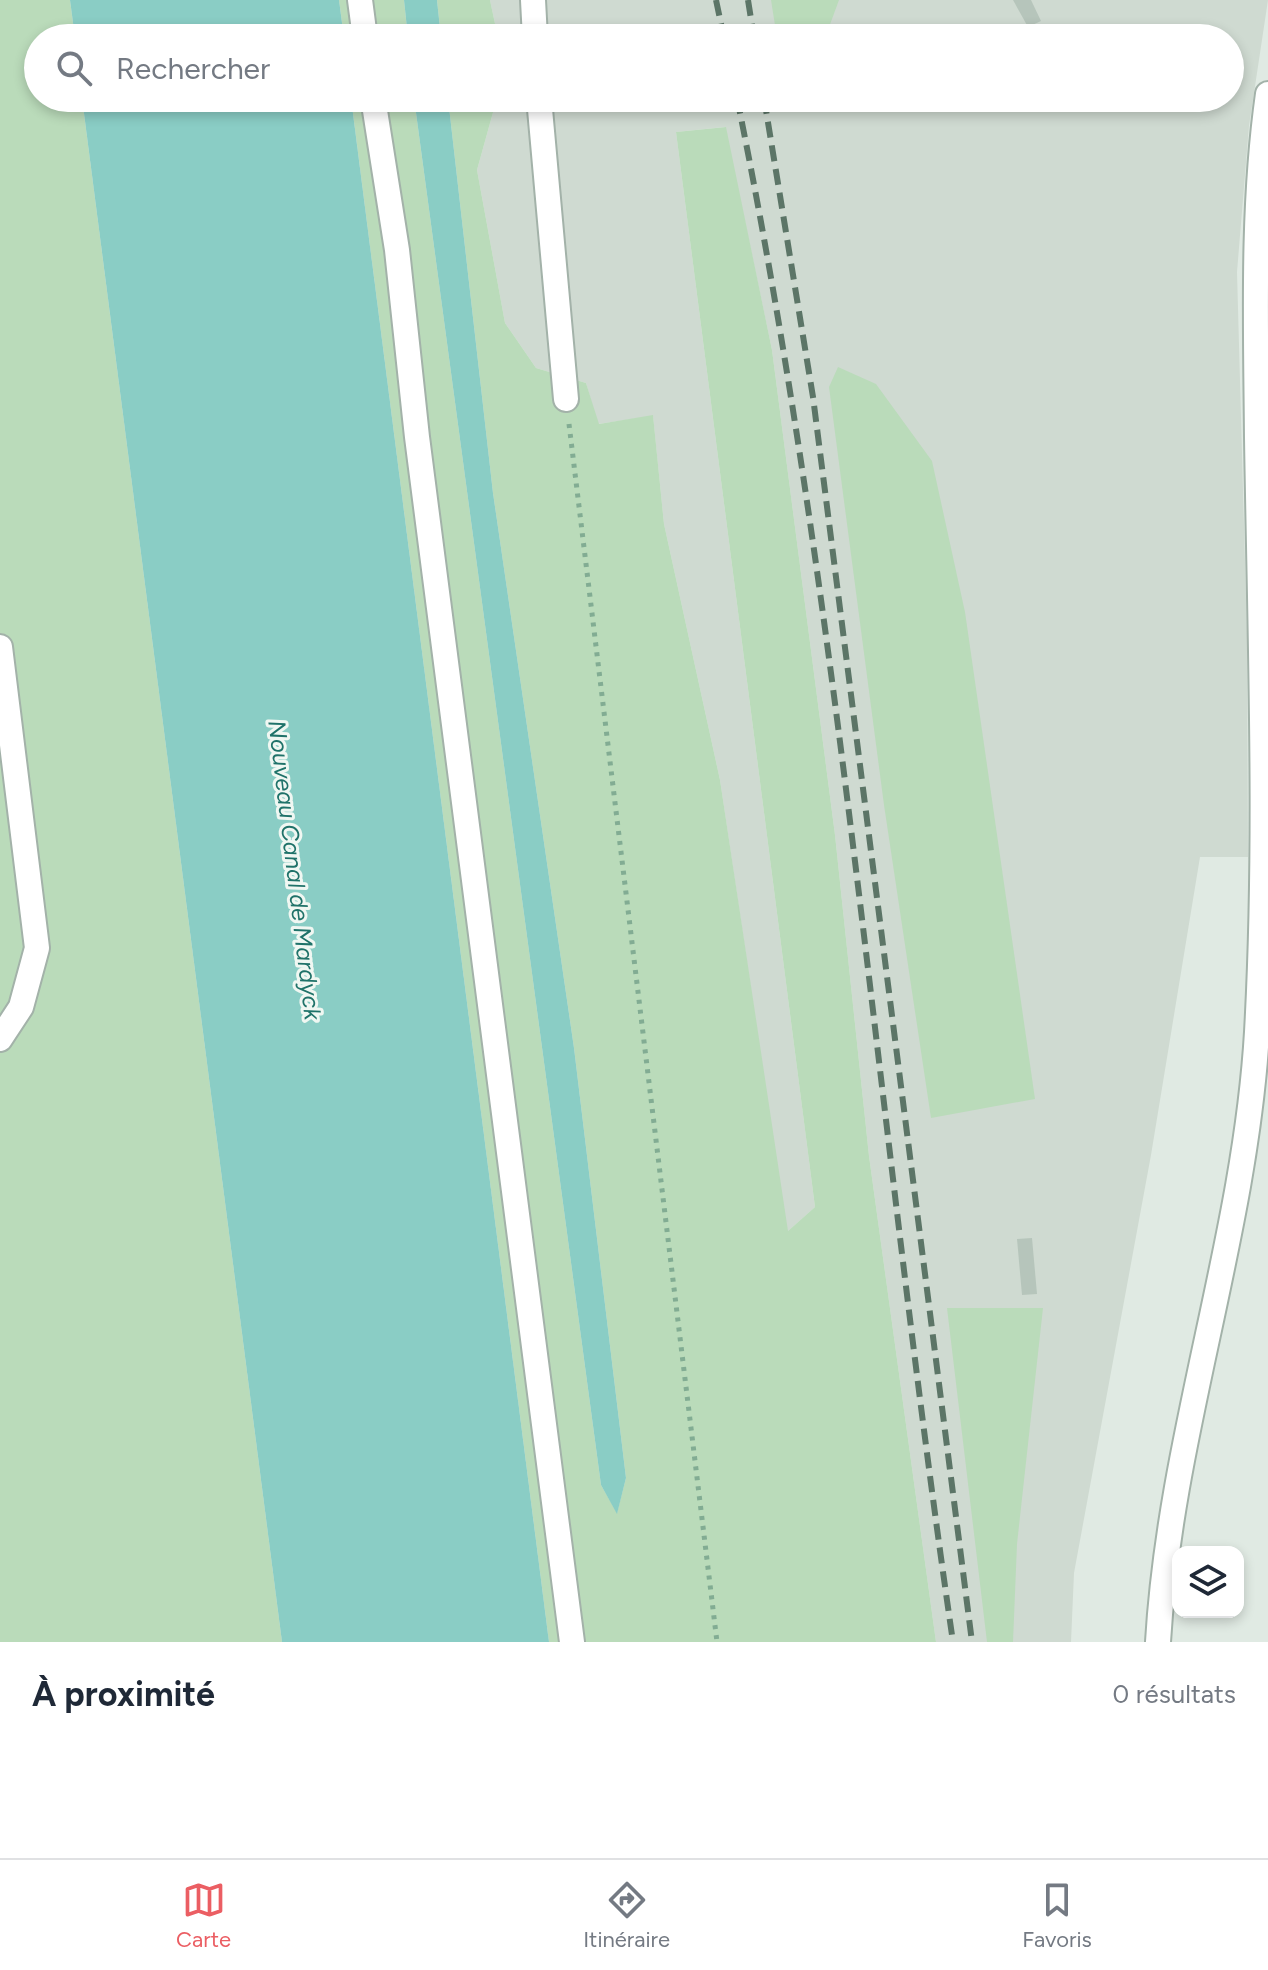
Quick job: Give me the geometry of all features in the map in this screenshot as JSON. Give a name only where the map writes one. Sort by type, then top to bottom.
[{"type":"street","points":[[360,0],[363,24]]},
{"type":"street","points":[[533,0],[534,24]]},
{"type":"street","points":[[1158,1642],[1185,1437],[1240,1172],[1257,1032],[1262,836],[1255,230],[1268,94]]},
{"type":"street","points":[[375,112],[397,250],[419,452],[572,1642]]},
{"type":"street","points":[[540,112],[566,399]]},
{"type":"street","points":[[0,647],[37,948],[21,1007],[0,1039]]},
{"type":"path","points":[[566,399],[717,1642]]},
{"type":"shaded area","points":[[490,0],[1268,0],[1249,126],[1237,272],[1247,635],[1248,857],[1200,857],[1151,1155],[1074,1573],[1071,1642],[936,1642],[869,1156],[835,835],[772,350],[725,127],[676,132],[815,1207],[787,1232],[720,780],[664,524],[653,416],[598,424],[586,383],[536,368],[505,323],[477,170],[493,112],[1244,112],[1244,24],[495,24]]},
{"type":"green space","points":[[0,0],[70,0],[73,24],[24,24],[24,112],[84,112],[282,1642],[0,1642]]},
{"type":"green space","points":[[339,0],[404,0],[407,24],[342,24]]},
{"type":"green space","points":[[437,0],[490,0],[495,24],[440,24]]},
{"type":"green space","points":[[771,0],[839,0],[830,24],[775,24]]},
{"type":"green space","points":[[353,112],[416,112],[601,1485],[617,1513],[626,1478],[574,1048],[493,493],[450,112],[493,112],[477,170],[505,323],[536,368],[586,383],[599,424],[653,415],[664,524],[720,780],[788,1231],[815,1207],[676,132],[726,127],[772,350],[835,835],[869,1156],[936,1642],[549,1642]]},
{"type":"green space","points":[[838,367],[876,384],[932,461],[965,612],[1035,1099],[931,1118],[884,805],[829,387]]},
{"type":"green space","points":[[947,1308],[1043,1308],[1017,1544],[1013,1642],[987,1642]]},
{"type":"water","points":[[70,0],[339,0],[342,24],[73,24]]},
{"type":"water","points":[[404,0],[437,0],[440,24],[407,24]]},
{"type":"water","name":"Nouveau Canal de Mardyck","points":[[84,112],[353,112],[549,1642],[282,1642]]},
{"type":"water","points":[[416,112],[450,112],[493,493],[574,1048],[626,1478],[617,1514],[601,1485]]},
{"type":"building","points":[[1013,0],[1031,0],[1041,21],[1026,24]]},
{"type":"building","points":[[1032,1238],[1037,1294],[1022,1295],[1017,1239]]},
{"type":"railway","points":[[716,0],[721,24]]},
{"type":"railway","points":[[748,0],[752,24]]},
{"type":"railway","points":[[740,112],[773,290],[831,675],[926,1449],[953,1642]]},
{"type":"railway","points":[[766,112],[813,397],[972,1642]]}]
